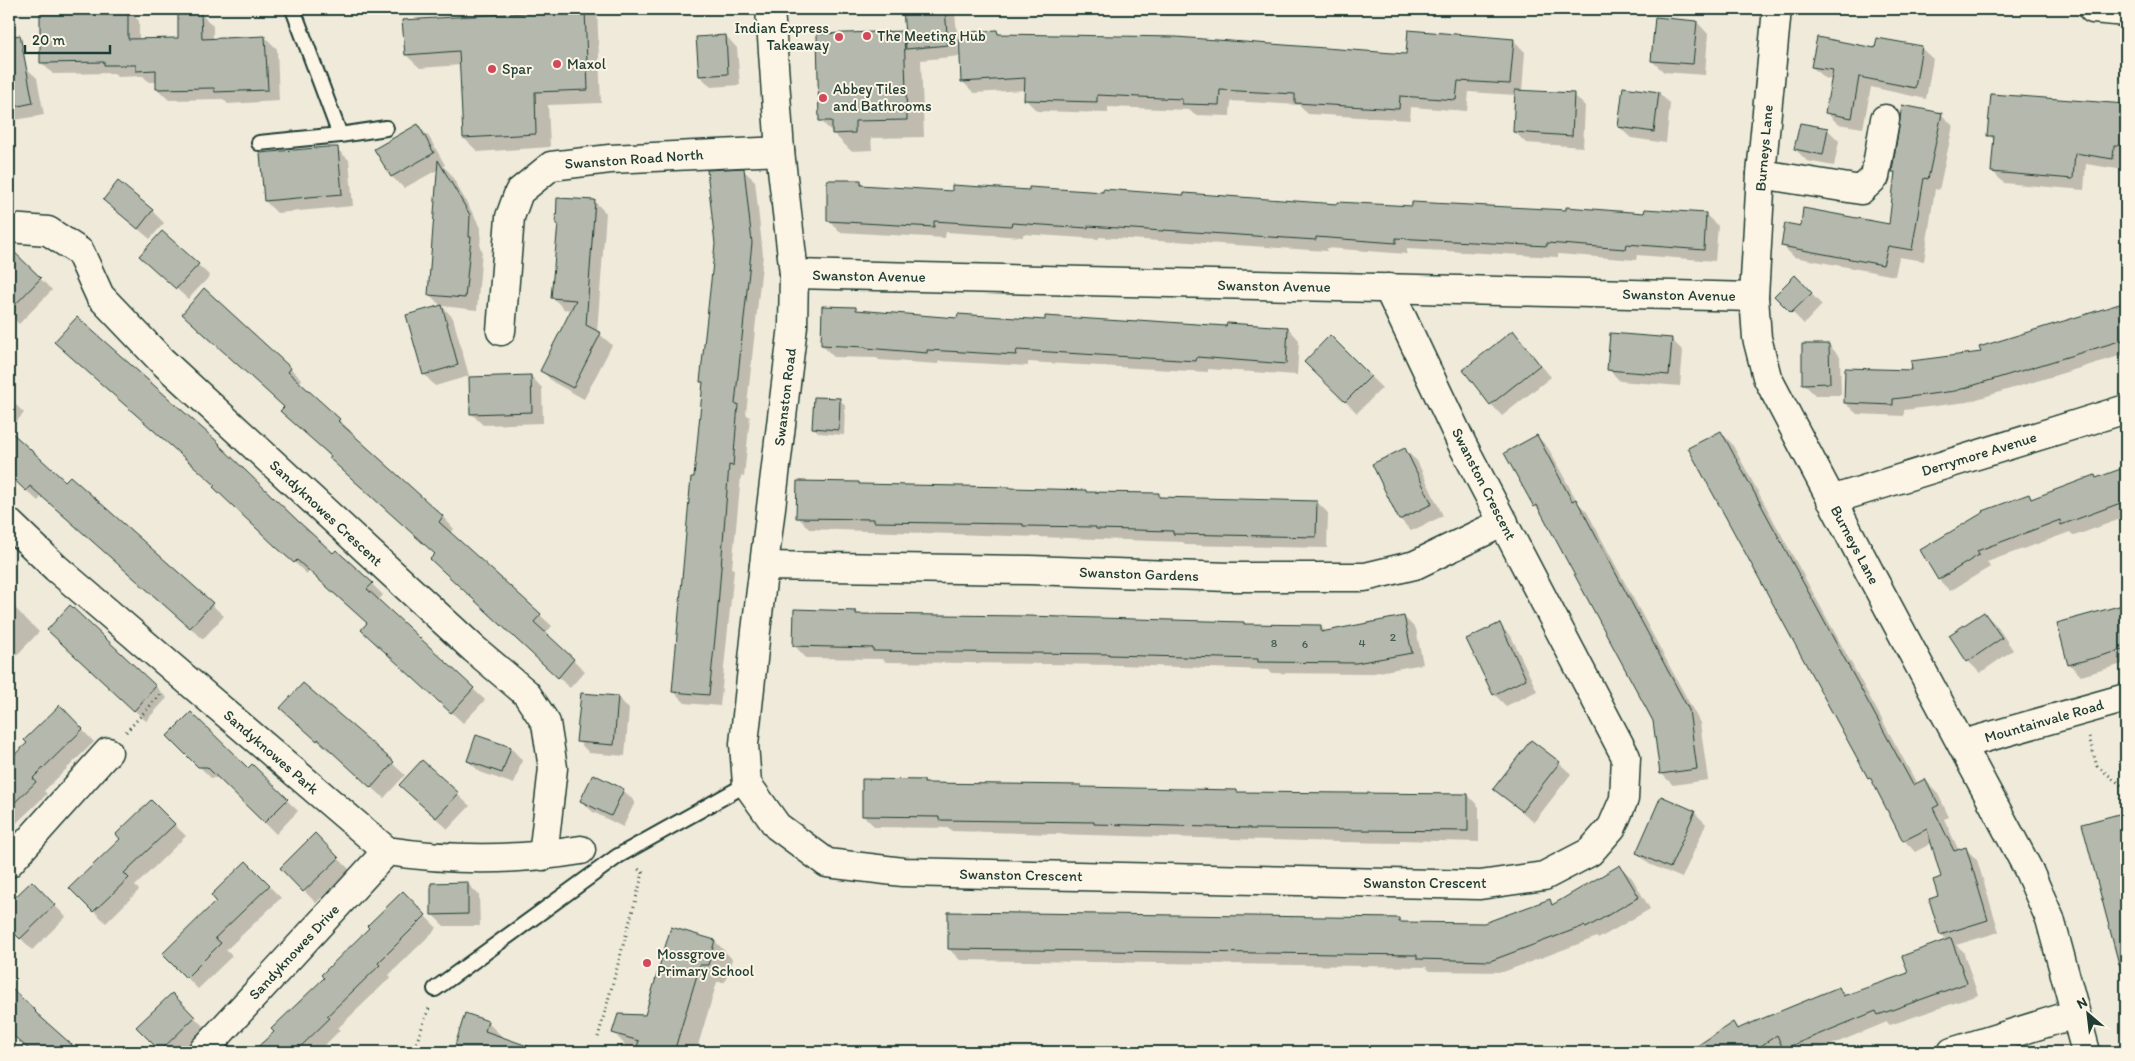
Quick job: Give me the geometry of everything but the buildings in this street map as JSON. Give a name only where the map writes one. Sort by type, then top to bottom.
[{"type":"street","name":"Swanston Road","points":[[747,784],[744,744],[793,326],[794,274],[780,151],[770,9]]},
{"type":"street","name":"Burneys Lane","points":[[1777,9],[1761,174],[1754,296],[1757,338],[1767,377],[2028,869],[2050,919],[2086,1052]]},
{"type":"street","points":[[2093,9],[2126,12]]},
{"type":"street","points":[[1761,174],[1861,190],[1875,177],[1885,120]]},
{"type":"street","name":"Swanston Road North","points":[[501,331],[510,217],[519,192],[551,166],[610,159],[780,151]]},
{"type":"street","name":"Sandyknowes Crescent","points":[[9,228],[48,231],[80,252],[100,296],[161,360],[474,649],[526,693],[546,723],[553,768],[543,856]]},
{"type":"street","name":"Swanston Avenue","points":[[794,274],[1754,296]]},
{"type":"street","name":"Swanston Crescent","points":[[747,784],[777,826],[827,863],[903,872],[1480,885],[1544,876],[1590,852],[1612,827],[1624,799],[1626,757],[1462,444],[1388,288]]},
{"type":"street","name":"Derrymore Avenue","points":[[1831,500],[2126,409]]},
{"type":"street","name":"Swanston Gardens","points":[[764,566],[1030,570],[1229,577],[1365,577],[1415,565],[1504,522]]},
{"type":"street","name":"Sandyknowes Park","points":[[9,523],[56,568],[387,851]]},
{"type":"street","name":"Mountainvale Road","points":[[1963,744],[2126,698]]},
{"type":"street","points":[[9,863],[108,752]]},
{"type":"street","points":[[387,851],[432,858],[543,856],[581,850]]},
{"type":"street","name":"Sandyknowes Drive","points":[[202,1052],[387,851]]},
{"type":"street","points":[[1952,1052],[2075,1014]]},
{"type":"lane","points":[[293,9],[340,135]]},
{"type":"lane","points":[[259,142],[340,135],[386,128]]},
{"type":"lane","points":[[435,989],[618,856],[747,784]]},
{"type":"path","points":[[108,752],[180,674]]},
{"type":"path","points":[[2081,710],[2097,766],[2126,789]]},
{"type":"path","points":[[598,1037],[643,873],[618,856]]},
{"type":"path","points":[[413,1052],[435,989]]},
{"type":"place","name":"The Meeting Hub","points":[[867,36]]},
{"type":"place","name":"Indian Express Takeaway","points":[[839,37]]},
{"type":"place","name":"Maxol","points":[[557,64]]},
{"type":"place","name":"Spar","points":[[492,69]]},
{"type":"place","name":"Abbey Tiles and Bathrooms","points":[[823,98]]},
{"type":"place","name":"Mossgrove Primary School","points":[[647,963]]}]
